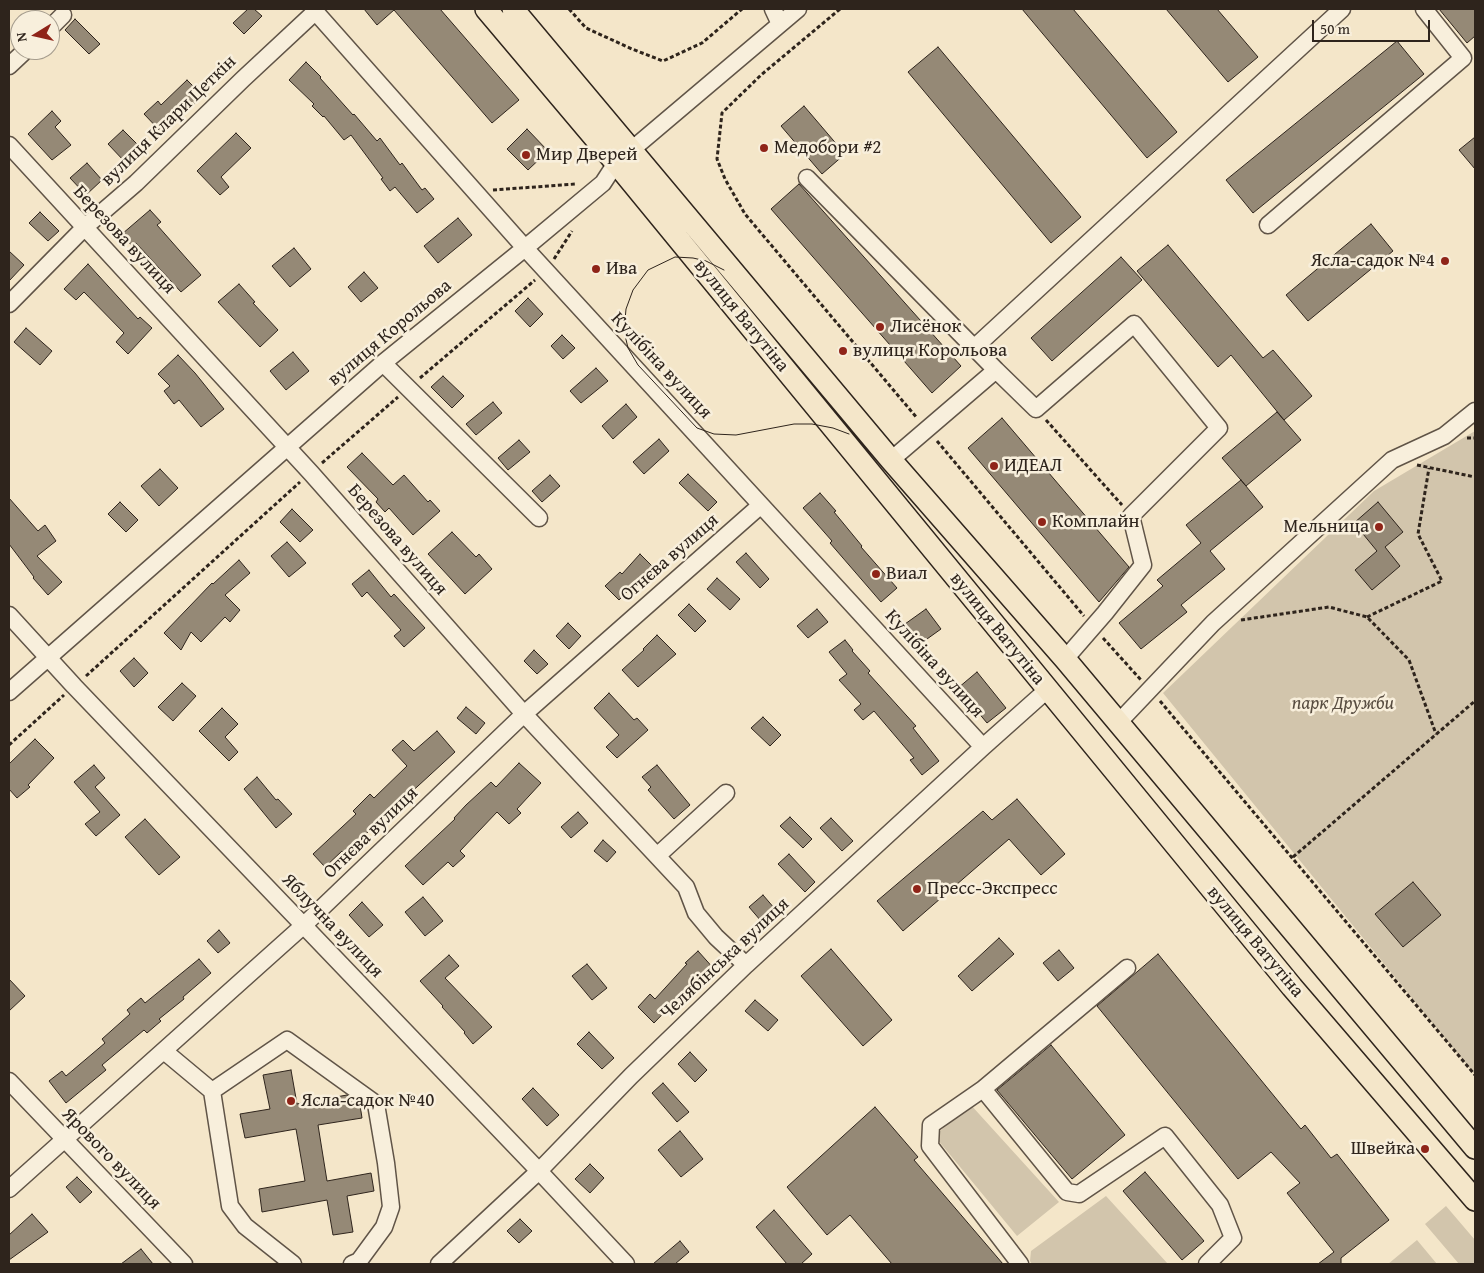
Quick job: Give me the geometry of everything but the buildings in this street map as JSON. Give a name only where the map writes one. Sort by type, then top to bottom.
[{"type":"main road","name":"вулиця Ватутіна","points":[[486,9],[616,163],[1292,987],[1475,1200]]},
{"type":"main road","name":"вулиця Ватутіна","points":[[513,9],[891,460],[1065,659],[1475,1148]]},
{"type":"street","points":[[773,9],[780,24]]},
{"type":"street","name":"вулиця Корольова","points":[[9,692],[383,363],[603,183],[616,163],[798,9]]},
{"type":"street","points":[[975,347],[1342,9]]},
{"type":"street","points":[[1268,225],[1463,58],[1424,9]]},
{"type":"street","name":"вулиця Клари Цеткін","points":[[9,304],[85,227],[136,183],[314,10]]},
{"type":"street","name":"Кулібіна вулиця","points":[[314,10],[525,248],[982,747]]},
{"type":"street","points":[[60,19],[64,15]]},
{"type":"street","name":"Березова вулиця","points":[[9,146],[311,473],[524,714],[686,887],[696,913],[716,937],[746,965]]},
{"type":"street","points":[[807,178],[1036,409],[1134,324],[1219,428],[1131,516],[1143,565],[1065,659]]},
{"type":"street","points":[[383,363],[539,518]]},
{"type":"street","points":[[891,460],[996,370]]},
{"type":"street","points":[[1118,723],[1213,624],[1392,460],[1444,436],[1475,411]]},
{"type":"street","name":"Огнєва вулиця","points":[[9,1189],[304,925],[524,714],[761,504]]},
{"type":"street","name":"Яблучна вулиця","points":[[9,615],[74,686],[626,1264]]},
{"type":"street","name":"Челябінська вулиця","points":[[439,1264],[539,1171],[631,1076],[746,965],[982,747],[1047,690]]},
{"type":"street","points":[[658,856],[726,793]]},
{"type":"street","points":[[1020,1264],[930,1146],[931,1125],[983,1089],[1127,968]]},
{"type":"street","points":[[212,1090],[287,1040],[376,1104],[391,1207],[384,1227],[359,1262],[352,1264]]},
{"type":"street","points":[[164,1051],[212,1090],[230,1206],[245,1226],[293,1264]]},
{"type":"street","name":"Ярового вулиця","points":[[9,1081],[184,1264]]},
{"type":"street","points":[[983,1089],[1067,1192],[1079,1194],[1165,1136],[1220,1205],[1233,1238],[1207,1264]]},
{"type":"path","points":[[569,9],[586,28],[632,50],[663,61],[702,43],[742,9]]},
{"type":"path","points":[[840,9],[761,75],[722,112],[717,159],[725,179],[744,214],[1093,627],[1169,710],[1475,1075]]},
{"type":"path","points":[[1036,409],[1131,516]]},
{"type":"path","points":[[1392,460],[1475,477]]},
{"type":"path","points":[[1367,617],[1442,581],[1418,534],[1429,468]]},
{"type":"path","points":[[9,744],[311,473]]},
{"type":"path","points":[[1213,624],[1329,607],[1367,617],[1409,660],[1436,734]]},
{"type":"path","points":[[1293,857],[1475,701]]},
{"type":"green space","name":"парк Дружби","points":[[1475,431],[1475,1075],[1163,693],[1374,491]]},
{"type":"green space","points":[[970,1104],[1059,1202],[1017,1236],[937,1139],[938,1133]]},
{"type":"green space","points":[[1106,1196],[1168,1264],[1032,1264],[1030,1261],[1031,1251]]},
{"type":"green space","points":[[1446,1206],[1475,1240],[1475,1264],[1459,1264],[1425,1224]]},
{"type":"green space","points":[[1417,1240],[1437,1264],[1388,1264]]},
{"type":"tram line","points":[[724,270],[706,261],[675,257],[648,270],[633,290],[626,309],[624,331],[628,348],[638,365],[697,428],[714,434],[736,435],[794,424],[812,424],[833,428],[849,434]]},
{"type":"place","name":"Медобори #2","points":[[764,148]]},
{"type":"place","name":"Мир Дверей","points":[[526,155]]},
{"type":"place","name":"Ясла-садок №4","points":[[1445,261]]},
{"type":"place","name":"Ива","points":[[596,269]]},
{"type":"place","name":"Лисёнок","points":[[880,327]]},
{"type":"place","name":"вулиця Корольова","points":[[843,351]]},
{"type":"place","name":"ИДЕАЛ","points":[[994,466]]},
{"type":"place","name":"Комплайн","points":[[1042,522]]},
{"type":"place","name":"Мельница","points":[[1379,527]]},
{"type":"place","name":"Виал","points":[[876,574]]},
{"type":"place","name":"Пресс-Экспресс","points":[[917,889]]},
{"type":"place","name":"Ясла-садок №40","points":[[291,1101]]},
{"type":"place","name":"Швейка","points":[[1425,1149]]}]
